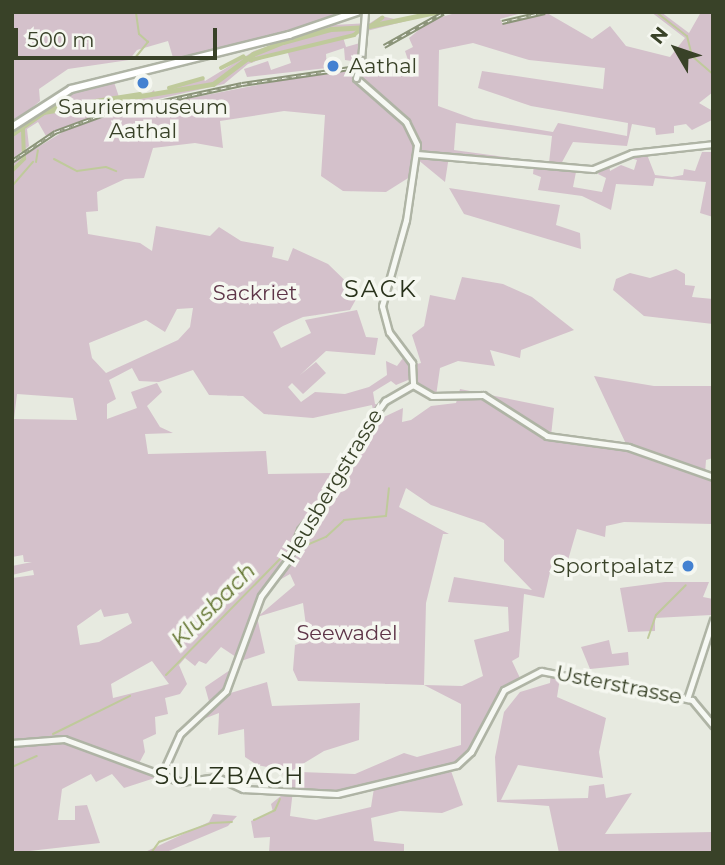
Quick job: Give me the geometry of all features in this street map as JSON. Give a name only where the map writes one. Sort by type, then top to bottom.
[{"type":"main road","points":[[12,127],[30,112],[81,86],[328,24],[357,12]]},
{"type":"street","points":[[365,12],[361,60],[356,78],[411,128],[417,154],[382,306],[389,331],[412,363],[413,385],[432,396],[473,394],[489,398],[547,436],[628,447],[713,477]]},
{"type":"street","points":[[417,154],[593,169],[632,153],[713,144]]},
{"type":"street","name":"Heusbergstrasse","points":[[161,776],[180,734],[226,691],[261,596],[288,560],[300,530],[330,496],[374,415],[385,401],[413,385]]},
{"type":"street","points":[[687,699],[713,620]]},
{"type":"street","name":"Usterstrasse","points":[[12,743],[64,739],[186,783],[221,778],[243,789],[341,794],[457,765],[471,752],[505,690],[532,673],[569,673],[687,699],[696,702],[713,725]]},
{"type":"green space","points":[[12,12],[357,12],[174,61],[168,41],[137,50],[129,60],[68,69],[39,89],[40,101],[21,117],[23,123],[56,95],[114,82],[120,100],[144,98],[154,90],[156,96],[169,93],[171,87],[202,77],[205,81],[254,51],[333,25],[370,23],[381,16],[404,21],[442,12],[343,37],[346,47],[360,43],[365,63],[345,60],[344,48],[326,54],[327,68],[247,77],[244,69],[268,61],[271,70],[291,63],[287,50],[248,64],[224,84],[114,109],[46,136],[38,122],[27,129],[29,146],[12,159]]},
{"type":"green space","points":[[459,12],[526,12],[500,19],[503,24],[547,13],[592,39],[610,26],[626,46],[670,57],[685,38],[651,12],[661,12],[689,33],[701,12],[713,12],[713,92],[699,103],[711,110],[712,120],[692,130],[686,124],[674,126],[674,133],[656,135],[655,128],[632,124],[627,146],[573,142],[561,164],[577,167],[573,187],[602,192],[606,178],[598,174],[600,168],[609,165],[610,171],[621,165],[634,170],[637,160],[623,156],[646,152],[655,175],[672,177],[683,175],[684,169],[695,171],[702,152],[713,152],[713,217],[700,213],[706,182],[655,178],[653,186],[616,184],[611,210],[582,196],[538,190],[541,177],[533,174],[534,164],[449,156],[445,182],[417,159],[413,175],[386,192],[343,191],[321,176],[325,115],[284,111],[220,121],[223,148],[195,143],[153,148],[144,178],[125,179],[97,192],[98,211],[86,212],[88,234],[140,243],[152,251],[156,226],[210,236],[219,227],[241,241],[274,247],[272,257],[288,261],[293,248],[328,264],[359,294],[350,310],[303,317],[273,332],[281,348],[311,333],[305,320],[357,310],[366,337],[378,338],[375,355],[326,351],[300,375],[316,362],[326,373],[303,394],[292,383],[288,387],[301,402],[315,392],[345,394],[369,387],[387,375],[386,361],[397,366],[406,354],[413,365],[421,363],[412,335],[424,326],[430,295],[455,300],[462,277],[503,284],[532,297],[574,330],[521,350],[520,358],[490,350],[495,366],[458,361],[440,368],[436,396],[415,387],[413,378],[396,385],[391,381],[373,392],[375,404],[381,405],[374,416],[372,405],[313,418],[264,414],[243,396],[209,395],[193,370],[159,382],[139,381],[132,368],[109,380],[116,399],[107,404],[107,419],[137,408],[131,392],[157,383],[162,392],[147,406],[160,427],[173,433],[145,434],[148,454],[266,451],[268,474],[331,473],[345,463],[369,424],[403,408],[402,422],[411,420],[431,406],[456,403],[460,389],[554,408],[551,436],[627,446],[594,376],[654,386],[713,386],[713,458],[706,460],[705,474],[713,477],[713,524],[624,522],[606,526],[605,537],[577,529],[568,560],[554,555],[544,598],[524,594],[519,657],[512,661],[520,678],[504,690],[474,746],[450,768],[463,805],[442,813],[400,811],[371,818],[374,841],[404,844],[404,853],[269,853],[270,837],[254,838],[251,821],[273,812],[271,804],[288,790],[288,780],[300,772],[355,774],[404,753],[417,757],[461,745],[461,704],[424,685],[298,681],[293,670],[295,645],[308,641],[303,603],[258,617],[295,585],[290,574],[267,587],[255,619],[257,617],[265,653],[235,663],[236,657],[221,647],[206,664],[199,661],[195,666],[185,658],[179,665],[187,684],[180,694],[165,698],[168,714],[155,717],[156,734],[143,740],[145,752],[137,767],[161,776],[124,788],[112,774],[96,782],[91,774],[62,789],[58,820],[75,820],[75,806],[87,805],[100,843],[12,853],[12,578],[34,575],[33,570],[12,575],[12,566],[32,562],[24,562],[23,555],[12,557],[12,163],[66,130],[115,113],[278,81],[386,65],[390,71],[409,63],[405,51],[413,47],[409,38],[431,20]],"holes":[[[473,43],[529,60],[605,68],[603,89],[482,71],[478,88],[531,106],[628,123],[627,136],[558,123],[553,132],[474,119],[438,106],[439,50]],[[456,123],[552,136],[549,163],[454,150]],[[193,308],[190,327],[178,340],[106,373],[92,358],[89,343],[146,320],[165,332],[177,309]],[[17,394],[73,398],[77,420],[14,419]],[[406,488],[431,505],[484,523],[504,540],[504,561],[532,590],[454,577],[448,602],[508,607],[509,631],[474,640],[483,676],[462,686],[424,685],[426,603],[443,534],[449,534],[399,507]],[[101,609],[104,617],[128,613],[132,623],[99,642],[80,645],[77,626]],[[152,661],[169,684],[113,698],[111,684]],[[374,788],[371,807],[316,820],[290,816],[293,790],[344,793]]]},
{"type":"green space","points":[[449,188],[560,205],[556,225],[580,233],[581,249],[464,214]]},
{"type":"green space","points":[[676,269],[685,274],[685,285],[695,286],[692,297],[713,299],[713,324],[644,316],[613,290],[616,279],[630,273],[650,278]]},
{"type":"green space","points":[[665,582],[709,582],[703,597],[713,599],[711,615],[655,618],[655,631],[628,632],[620,588]]},
{"type":"green space","points":[[609,640],[612,654],[628,652],[629,665],[590,669],[581,647]]},
{"type":"green space","points":[[233,668],[224,695],[267,682],[272,706],[360,703],[359,740],[324,751],[283,776],[282,770],[257,765],[245,757],[244,729],[218,735],[219,713],[206,718],[202,711],[210,705],[205,687]]},
{"type":"green space","points":[[551,671],[561,672],[557,697],[606,718],[599,752],[603,778],[518,765],[501,800],[588,798],[589,786],[604,784],[606,798],[632,793],[605,834],[713,832],[713,853],[559,853],[549,806],[497,802],[495,757],[504,712],[520,692],[550,683]]},
{"type":"green space","points":[[213,814],[237,816],[228,826],[164,853],[143,853],[209,822]]},
{"type":"waterway","points":[[135,58],[148,42],[139,34],[136,12]]},
{"type":"waterway","points":[[369,26],[436,12]]},
{"type":"waterway","points":[[656,12],[687,36],[692,56],[713,74]]},
{"type":"waterway","points":[[371,26],[382,18]]},
{"type":"waterway","points":[[12,134],[43,112],[213,84],[253,54],[283,42],[331,29],[364,27]]},
{"type":"waterway","points":[[221,68],[243,57],[251,60],[354,35],[362,28]]},
{"type":"waterway","points":[[169,88],[203,78]]},
{"type":"waterway","points":[[45,109],[140,94]]},
{"type":"waterway","points":[[12,171],[24,159],[23,125]]},
{"type":"waterway","points":[[36,162],[38,150]]},
{"type":"waterway","points":[[54,159],[77,171],[106,167],[116,171]]},
{"type":"waterway","points":[[12,186],[33,162]]},
{"type":"waterway","name":"Klusbach","points":[[302,547],[326,537],[344,520],[386,516],[389,488]]},
{"type":"waterway","name":"Klusbach","points":[[166,675],[282,557]]},
{"type":"waterway","points":[[648,638],[656,615],[686,585]]},
{"type":"waterway","name":"Klusbach","points":[[53,734],[130,696]]},
{"type":"waterway","name":"Klusbach","points":[[12,767],[37,756]]},
{"type":"waterway","points":[[254,820],[275,810],[280,799]]},
{"type":"waterway","points":[[151,853],[159,842],[211,823],[232,822]]},
{"type":"railway","points":[[502,22],[545,12]]},
{"type":"railway","points":[[384,46],[443,13]]},
{"type":"railway","points":[[12,161],[55,132],[104,114],[242,84],[385,63]]},
{"type":"place","name":"Aathal","points":[[333,66]]},
{"type":"place","name":"Sauriermuseum Aathal","points":[[143,83]]},
{"type":"place","name":"Sportpalatz","points":[[688,566]]},
{"type":"district","name":"SACK","points":[[381,289]]},
{"type":"district","name":"SULZBACH","points":[[230,776]]},
{"type":"park label","name":"Sackriet","points":[[255,293]]},
{"type":"park label","name":"Seewadel","points":[[347,633]]}]
